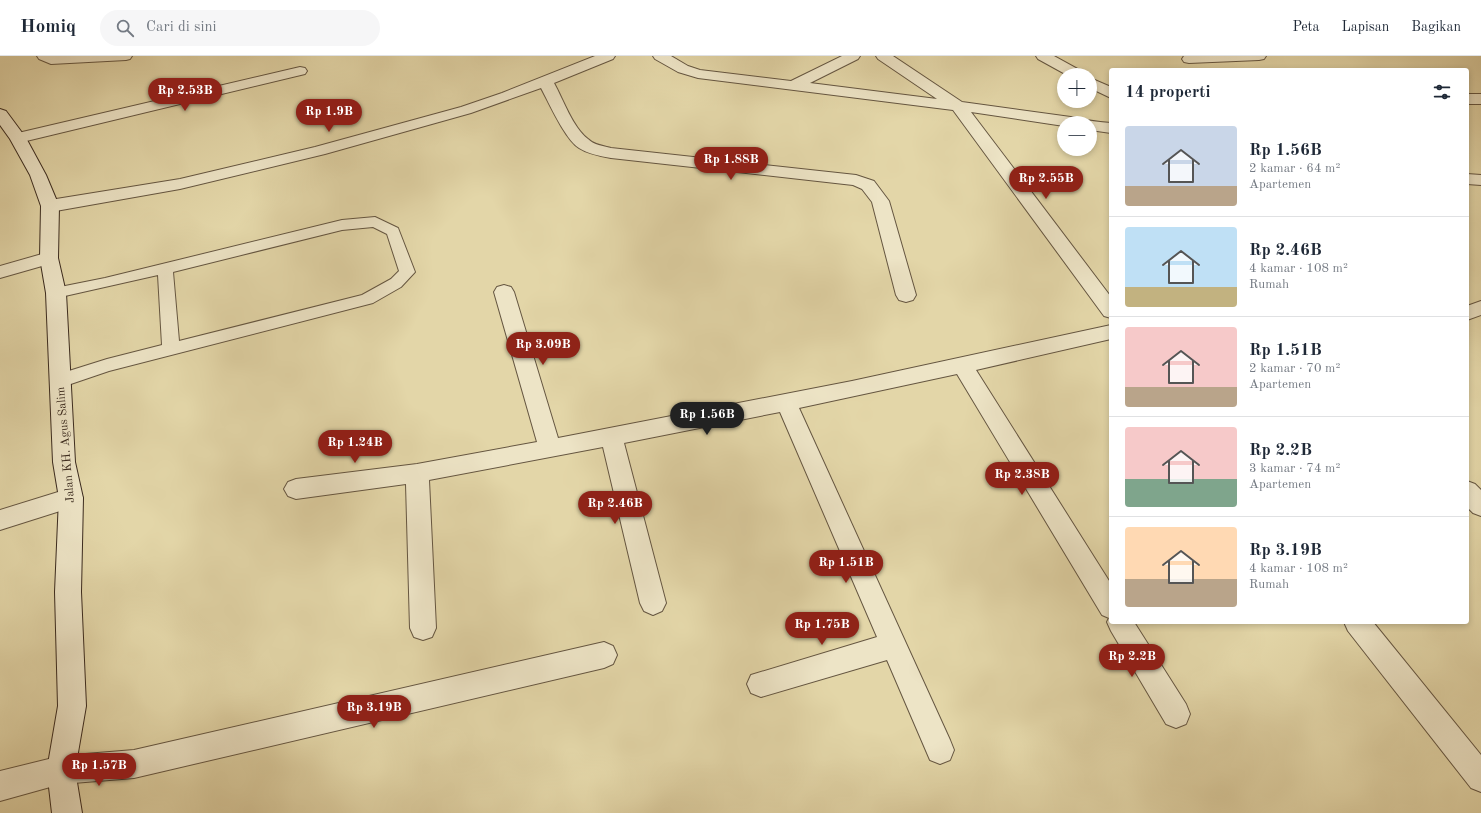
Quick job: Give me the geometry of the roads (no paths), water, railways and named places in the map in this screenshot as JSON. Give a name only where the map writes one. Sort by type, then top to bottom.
[{"type":"street","points":[[50,206],[180,184],[259,166],[466,110],[546,82],[608,56]]},
{"type":"street","points":[[660,56],[683,69],[698,74],[958,106],[1057,120]]},
{"type":"street","points":[[794,86],[853,56]]},
{"type":"street","points":[[883,56],[958,106],[1109,308]]},
{"type":"street","points":[[1043,56],[1065,68]]},
{"type":"street","points":[[1186,58],[1258,56]]},
{"type":"street","points":[[1186,58],[1208,68]]},
{"type":"street","points":[[18,138],[300,72]]},
{"type":"street","points":[[546,82],[575,134],[582,143],[597,150],[612,153],[856,180],[868,185],[880,201],[906,295]]},
{"type":"street","points":[[1097,86],[1109,92]]},
{"type":"street","points":[[1469,99],[1481,98]]},
{"type":"street","name":"Jalan KH. Agus Salim","points":[[0,114],[18,138],[38,175],[50,206],[49,258],[56,293],[64,462],[71,498],[68,592],[72,706],[61,770],[67,813]]},
{"type":"street","points":[[1097,126],[1109,128]]},
{"type":"street","points":[[1469,179],[1481,180]]},
{"type":"street","points":[[0,272],[49,258]]},
{"type":"street","points":[[504,292],[550,449]]},
{"type":"street","points":[[1469,312],[1481,308]]},
{"type":"street","points":[[296,488],[417,473],[612,438],[964,366],[1109,332]]},
{"type":"street","points":[[964,366],[1109,604]]},
{"type":"street","points":[[786,402],[940,750]]},
{"type":"street","points":[[612,438],[653,603]]},
{"type":"street","points":[[417,473],[423,628]]},
{"type":"street","points":[[1469,492],[1481,506]]},
{"type":"street","points":[[0,520],[71,498]]},
{"type":"street","points":[[1121,624],[1176,714]]},
{"type":"street","points":[[1359,624],[1481,778]]},
{"type":"street","points":[[761,684],[894,645]]},
{"type":"street","points":[[0,786],[61,770],[134,764],[604,655]]},
{"type":"lane","points":[[43,56],[51,60],[91,60],[126,56]]},
{"type":"lane","points":[[56,293],[105,283],[342,225],[375,222],[393,231],[407,272],[396,283],[367,299],[107,366],[59,381]]},
{"type":"lane","points":[[165,268],[171,349]]}]
